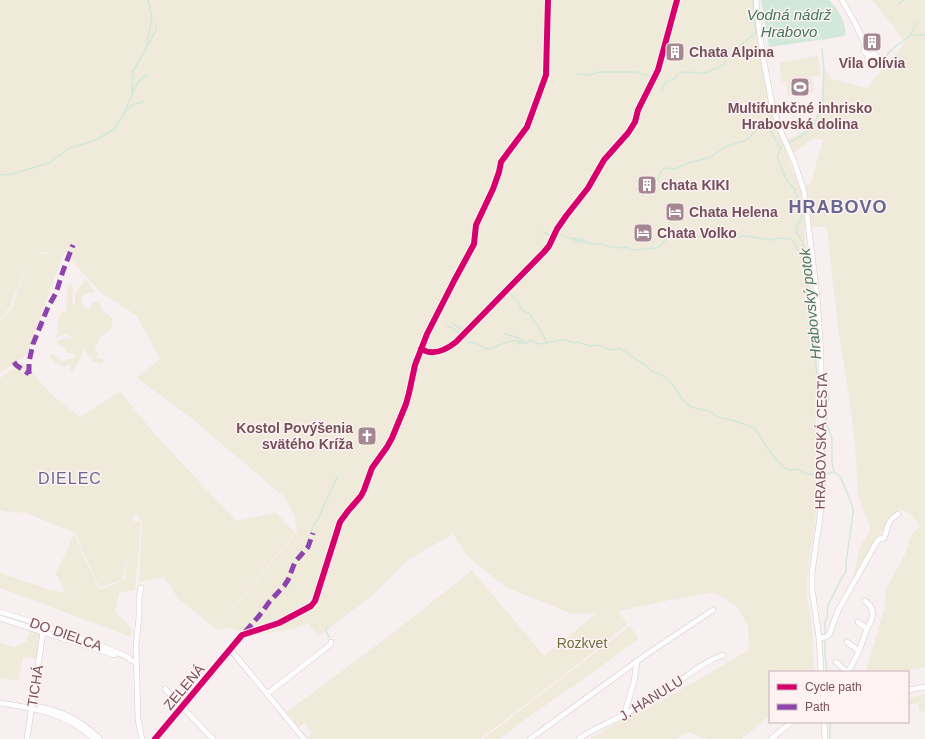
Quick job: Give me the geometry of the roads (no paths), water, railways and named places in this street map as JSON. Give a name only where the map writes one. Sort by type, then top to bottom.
[{"type":"street","name":"HRABOVSKÁ CESTA","points":[[756,0],[762,51],[772,105],[804,191],[821,342],[822,497],[812,573],[812,589],[822,638],[821,671]]},
{"type":"street","points":[[842,0],[865,44],[864,51],[869,56]]},
{"type":"street","points":[[822,638],[830,633],[839,609],[876,543],[879,539],[884,538],[890,521],[898,514]]},
{"type":"street","points":[[141,588],[136,636],[136,662],[138,719],[142,739]]},
{"type":"street","points":[[849,671],[859,651],[866,629],[872,619],[870,606],[864,601]]},
{"type":"street","points":[[530,739],[637,661],[713,610]]},
{"type":"street","name":"DO DIELCA","points":[[0,612],[46,626],[102,646],[128,657],[130,660]]},
{"type":"street","name":"DO DIELCA","points":[[0,618],[136,662]]},
{"type":"street","points":[[858,622],[866,629]]},
{"type":"street","name":"TICHÁ","points":[[27,739],[43,632]]},
{"type":"street","points":[[304,739],[267,694],[331,644],[331,642]]},
{"type":"street","points":[[848,642],[859,651]]},
{"type":"street","name":"ZELENÁ","points":[[155,739],[231,650],[267,694]]},
{"type":"street","name":"J. HANULU","points":[[579,739],[597,728],[624,715],[712,659],[723,655]]},
{"type":"street","points":[[624,715],[634,682],[637,661]]},
{"type":"street","points":[[836,662],[847,671]]},
{"type":"street","points":[[909,690],[925,687]]},
{"type":"street","points":[[165,689],[213,739]]},
{"type":"street","points":[[0,703],[31,708],[56,715],[88,733],[94,739]]},
{"type":"street","points":[[31,708],[40,707],[53,710],[79,721],[100,739]]},
{"type":"street","points":[[771,739],[791,723]]},
{"type":"street","points":[[824,723],[826,739]]},
{"type":"water","name":"Vodná nádrž Hrabovo","points":[[761,0],[829,0],[841,16],[846,32],[845,36],[822,40],[820,33],[818,34],[819,40],[769,47]]},
{"type":"waterway","points":[[0,175],[12,174],[49,163],[68,149],[98,139],[114,129],[122,117],[132,95],[133,71],[146,49],[152,17],[148,0]]},
{"type":"waterway","points":[[753,0],[754,10]]},
{"type":"waterway","points":[[898,4],[904,0]]},
{"type":"waterway","points":[[669,81],[676,78],[678,74],[684,72],[708,72],[724,64],[727,56],[731,55],[733,51],[756,33],[755,15]]},
{"type":"waterway","points":[[911,35],[918,23]]},
{"type":"waterway","points":[[148,45],[156,30],[156,25]]},
{"type":"waterway","name":"Hrabovský potok","points":[[820,33],[820,40]]},
{"type":"waterway","points":[[887,55],[892,49],[911,35],[925,35]]},
{"type":"waterway","name":"Hrabovský potok","points":[[791,142],[806,133],[813,126],[821,109],[823,100],[824,69],[822,49]]},
{"type":"waterway","points":[[577,74],[590,75],[599,72],[637,72],[653,76]]},
{"type":"waterway","points":[[132,94],[140,80],[148,75]]},
{"type":"waterway","points":[[661,90],[667,81]]},
{"type":"waterway","points":[[124,114],[132,105],[143,102]]},
{"type":"waterway","points":[[680,167],[687,163],[710,157],[725,147],[746,140],[758,129],[764,126],[768,126],[780,148]]},
{"type":"waterway","name":"Hrabovský potok","points":[[782,146],[777,157],[786,179],[795,190],[800,203],[800,212],[802,217],[797,225],[796,232],[803,242],[803,249],[807,258],[803,267],[808,280],[806,294],[810,304],[808,308],[809,325],[814,337],[817,374],[819,376]]},
{"type":"waterway","points":[[659,182],[658,177],[662,170],[666,168],[675,169],[681,166]]},
{"type":"waterway","points":[[543,232],[550,235],[554,231]]},
{"type":"waterway","points":[[559,234],[565,237],[575,238],[574,241],[576,238],[577,242],[579,238],[579,242],[583,239],[583,243],[585,240],[587,243],[628,248],[631,250],[656,248],[659,247],[666,239],[675,238],[681,235],[697,237],[708,234],[727,234],[737,237],[746,236],[771,240],[778,238],[790,239],[793,241],[803,259],[803,265]]},
{"type":"waterway","points":[[447,326],[461,334],[525,267],[539,255],[551,235]]},
{"type":"waterway","points":[[510,294],[518,301],[522,310],[531,315],[547,343]]},
{"type":"waterway","points":[[452,323],[460,328],[466,329]]},
{"type":"waterway","points":[[505,334],[519,338],[525,342]]},
{"type":"waterway","points":[[517,344],[527,343],[531,340],[539,344],[567,340],[590,346],[598,345],[610,350],[620,348],[648,367],[651,371],[666,377],[677,390],[681,398],[691,407],[709,411],[718,417],[752,427],[756,430],[775,458],[785,468],[789,470],[798,469],[807,474],[818,474]]},
{"type":"waterway","points":[[468,343],[476,343],[488,349],[509,341],[522,342]]},
{"type":"waterway","name":"Hrabovský potok","points":[[823,382],[829,398],[826,407],[826,416],[832,439],[832,462],[834,472],[840,476],[853,508],[846,572],[828,605],[825,623],[825,655],[827,671]]},
{"type":"waterway","points":[[826,474],[834,472]]},
{"type":"waterway","points":[[311,532],[337,477]]},
{"type":"waterway","points":[[327,626],[326,631],[329,637]]},
{"type":"waterway","name":"Hrabovský potok","points":[[830,723],[830,739]]},
{"type":"place","name":"Vila Olívia","points":[[872,42]]},
{"type":"place","name":"Chata Alpina","points":[[675,52]]},
{"type":"place","name":"Multifunkčné inhrisko Hrabovská dolina","points":[[800,87]]},
{"type":"place","name":"chata KIKI","points":[[647,185]]},
{"type":"place","name":"Chata Helena","points":[[675,212]]},
{"type":"place","name":"Chata Volko","points":[[643,233]]},
{"type":"place","name":"Kostol Povýšenia svätého Kríža","points":[[367,436]]},
{"type":"district","name":"HRABOVO","points":[[838,207]]},
{"type":"district","name":"DIELEC","points":[[70,478]]},
{"type":"park label","name":"Rozkvet","points":[[582,643]]}]
